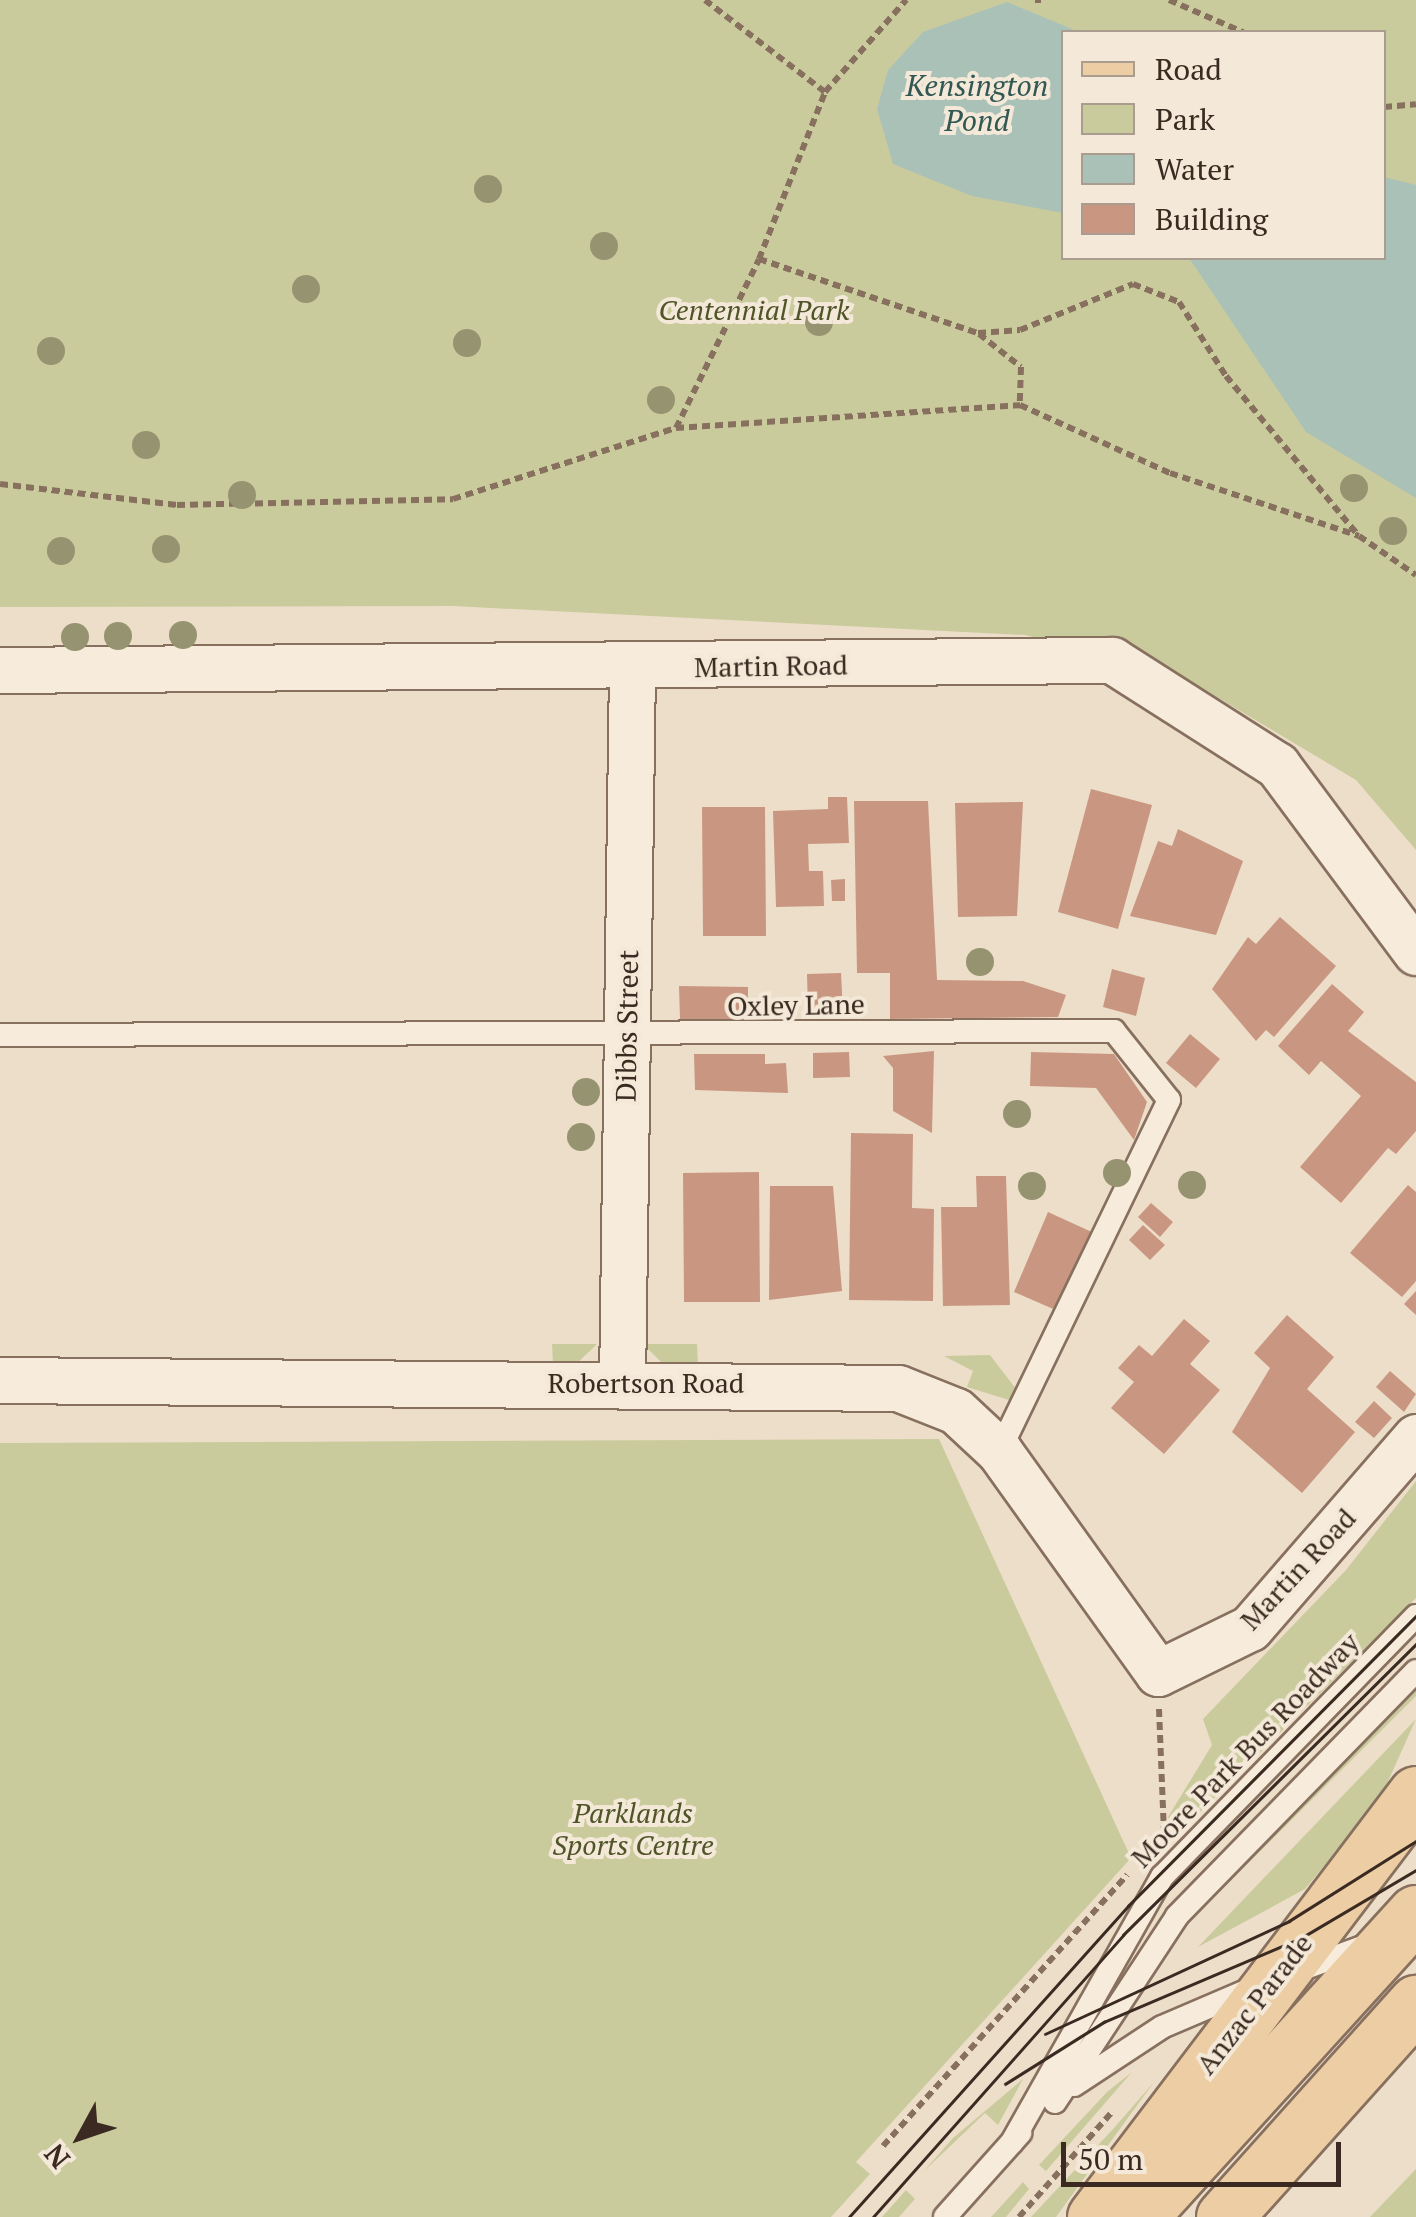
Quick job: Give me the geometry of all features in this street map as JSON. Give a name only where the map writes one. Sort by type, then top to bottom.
[{"type":"main road","name":"Anzac Parade","points":[[1095,2217],[1416,1794]]},
{"type":"main road","name":"Anzac Parade","points":[[1139,2217],[1408,1928]]},
{"type":"main road","points":[[1224,2217],[1416,2003]]},
{"type":"street","name":"Martin Road","points":[[0,670],[632,669],[1112,660],[1277,765],[1416,952]]},
{"type":"street","name":"Dibbs Street","points":[[622,1384],[632,669]]},
{"type":"street","name":"Robertson Road","points":[[0,1380],[898,1388],[956,1411],[999,1451],[1158,1673]]},
{"type":"street","name":"Martin Road","points":[[1158,1673],[1250,1628],[1416,1437]]},
{"type":"lane","name":"Oxley Lane","points":[[0,1035],[626,1038],[1114,1031],[1169,1100],[999,1451]]},
{"type":"lane","name":"Moore Park Bus Roadway","points":[[1012,2142],[1151,1892],[1416,1616]]},
{"type":"lane","name":"Moore Park Bus Roadway","points":[[1055,2102],[1184,1908],[1416,1671]]},
{"type":"lane","name":"Moore Park Bus Roadway","points":[[944,2217],[1012,2142],[1055,2102],[1130,2045],[1271,1981],[1408,1928]]},
{"type":"path","points":[[705,0],[825,92]]},
{"type":"path","points":[[676,428],[759,259],[825,92],[906,0]]},
{"type":"path","points":[[1169,0],[1238,30]]},
{"type":"path","points":[[1386,107],[1416,104]]},
{"type":"path","points":[[759,259],[978,333],[1022,367],[1020,405]]},
{"type":"path","points":[[978,333],[1020,330],[1133,284],[1180,302],[1226,376],[1359,536],[1416,575]]},
{"type":"path","points":[[0,484],[176,505],[454,499],[676,428],[1020,405],[1170,473],[1359,536]]},
{"type":"path","points":[[1151,1848],[1164,1834],[1158,1673]]},
{"type":"path","points":[[883,2146],[1138,1862]]},
{"type":"path","points":[[1019,2217],[1119,2104]]},
{"type":"green space","name":"Centennial Park","points":[[0,0],[1416,0],[1416,850],[1356,780],[1175,672],[1025,635],[453,606],[0,607]]},
{"type":"green space","points":[[552,1344],[597,1344],[574,1366],[553,1365]]},
{"type":"green space","points":[[643,1344],[697,1344],[698,1366],[664,1365]]},
{"type":"green space","points":[[990,1355],[1020,1394],[1009,1400],[967,1387],[973,1371],[944,1356]]},
{"type":"green space","name":"Parklands Sports Centre","points":[[939,1439],[1131,1858],[856,2162],[870,2174],[831,2217],[0,2217],[0,1443]]},
{"type":"green space","points":[[1416,1481],[1416,1598],[1186,1826],[1173,1824],[1168,1817],[1212,1745],[1203,1719],[1346,1570]]},
{"type":"green space","points":[[1416,1688],[1416,1696],[1170,1941],[1197,1907]]},
{"type":"green space","points":[[1416,1719],[1381,1797],[1305,1889],[1198,1947]]},
{"type":"green space","points":[[1132,2072],[1046,2171],[1039,2165],[1107,2092]]},
{"type":"green space","points":[[1023,2079],[998,2125],[985,2113],[923,2172],[953,2138]]},
{"type":"green space","points":[[1154,2082],[1056,2217],[1031,2217],[1114,2128]]},
{"type":"green space","points":[[1416,2169],[1416,2217],[1370,2217]]},
{"type":"green space","points":[[1023,2182],[1029,2189],[1006,2217],[991,2217]]},
{"type":"green space","points":[[906,2190],[915,2199],[899,2217],[882,2217]]},
{"type":"water","name":"Kensington Pond","points":[[1007,2],[1074,30],[1061,30],[1061,213],[972,196],[893,164],[877,109],[888,70],[923,32]]},
{"type":"water","points":[[1386,178],[1416,185],[1416,498],[1306,432],[1190,260],[1386,260]]},
{"type":"building","points":[[1091,789],[1152,805],[1118,929],[1058,912]]},
{"type":"building","points":[[828,797],[847,797],[849,843],[808,844],[809,871],[823,871],[824,906],[776,907],[773,811],[828,809]]},
{"type":"building","points":[[854,801],[928,801],[937,980],[1023,981],[1066,995],[1058,1017],[890,1019],[890,973],[857,973]]},
{"type":"building","points":[[1023,802],[1017,916],[958,917],[955,803]]},
{"type":"building","points":[[702,807],[765,807],[766,936],[703,936]]},
{"type":"building","points":[[1178,829],[1243,861],[1216,935],[1130,916],[1158,841],[1172,846]]},
{"type":"building","points":[[845,879],[845,901],[832,901],[831,880]]},
{"type":"building","points":[[1280,917],[1336,966],[1274,1037],[1266,1030],[1256,1041],[1212,989],[1248,937],[1256,944]]},
{"type":"building","points":[[1112,969],[1145,978],[1136,1016],[1103,1007]]},
{"type":"building","points":[[841,973],[843,1012],[808,1013],[807,974]]},
{"type":"building","points":[[1332,984],[1364,1012],[1348,1031],[1416,1082],[1416,1131],[1396,1154],[1388,1148],[1341,1203],[1300,1167],[1361,1096],[1321,1061],[1309,1075],[1278,1046]]},
{"type":"building","points":[[679,986],[748,987],[748,1019],[680,1019]]},
{"type":"building","points":[[1190,1034],[1220,1059],[1196,1088],[1166,1063]]},
{"type":"building","points":[[934,1051],[932,1133],[893,1111],[893,1068],[883,1056]]},
{"type":"building","points":[[849,1052],[850,1077],[813,1078],[813,1053]]},
{"type":"building","points":[[1031,1052],[1114,1054],[1147,1102],[1134,1140],[1096,1088],[1030,1086]]},
{"type":"building","points":[[694,1054],[765,1054],[765,1064],[786,1063],[788,1093],[695,1090]]},
{"type":"building","points":[[851,1133],[913,1134],[912,1208],[934,1209],[933,1301],[849,1300]]},
{"type":"building","points":[[759,1172],[760,1302],[684,1302],[683,1173]]},
{"type":"building","points":[[976,1176],[1006,1176],[1010,1305],[943,1306],[941,1207],[977,1207]]},
{"type":"building","points":[[1408,1185],[1416,1192],[1416,1281],[1402,1297],[1350,1253]]},
{"type":"building","points":[[770,1186],[833,1186],[842,1291],[769,1300]]},
{"type":"building","points":[[1151,1203],[1173,1222],[1160,1237],[1138,1217]]},
{"type":"building","points":[[1048,1212],[1094,1233],[1060,1312],[1014,1292]]},
{"type":"building","points":[[1143,1225],[1165,1245],[1150,1260],[1129,1240]]},
{"type":"building","points":[[1416,1291],[1416,1315],[1404,1304]]},
{"type":"building","points":[[1287,1315],[1334,1357],[1307,1389],[1355,1432],[1302,1493],[1232,1432],[1270,1368],[1254,1353]]},
{"type":"building","points":[[1184,1319],[1210,1341],[1190,1364],[1220,1390],[1164,1454],[1111,1408],[1134,1382],[1118,1368],[1139,1345],[1152,1356]]},
{"type":"building","points":[[1390,1371],[1416,1394],[1404,1412],[1376,1387]]},
{"type":"building","points":[[1374,1401],[1392,1418],[1374,1438],[1355,1422]]},
{"type":"tram line","points":[[849,2217],[1128,1906],[1416,1616]]},
{"type":"tram line","points":[[873,2217],[1123,1935],[1416,1644]]},
{"type":"tram line","points":[[1045,2034],[1289,1921],[1416,1841]]},
{"type":"tram line","points":[[1005,2084],[1104,2022],[1301,1938],[1416,1870]]}]
